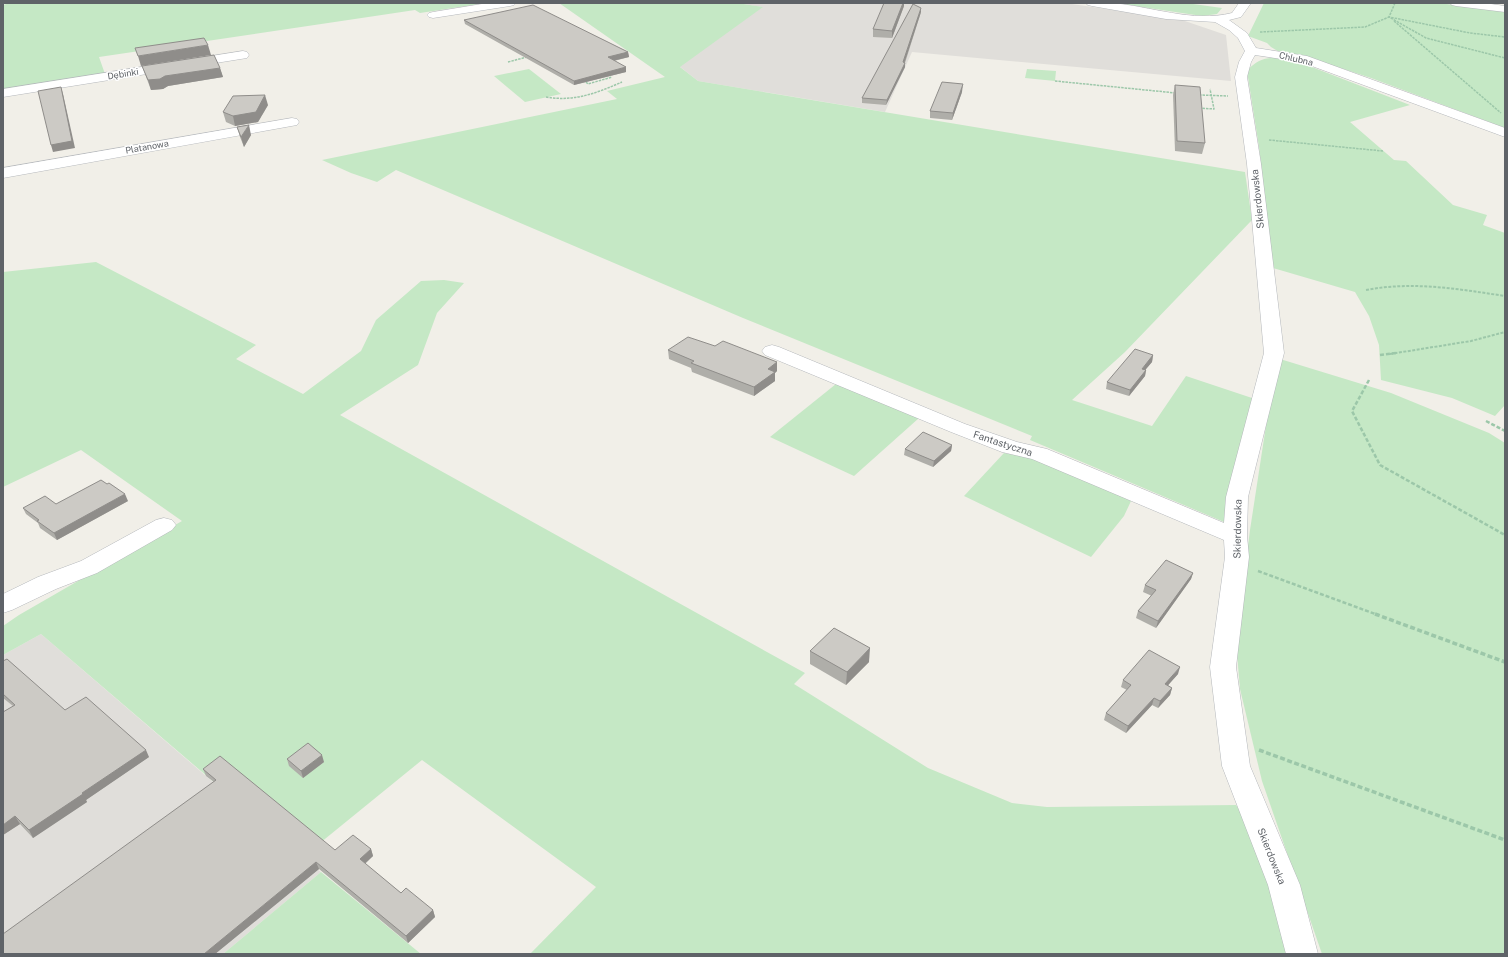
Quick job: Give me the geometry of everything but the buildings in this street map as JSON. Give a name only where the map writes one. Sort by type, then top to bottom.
[{"type":"street","points":[[433,15],[510,3]]},
{"type":"street","points":[[1092,3],[1116,5],[1193,19],[1218,19],[1238,14],[1245,3]]},
{"type":"street","points":[[1456,3],[1505,9]]},
{"type":"street","points":[[1218,19],[1240,32],[1248,44],[1252,42]]},
{"type":"street","name":"Skierdowska","points":[[1252,42],[1241,77],[1250,138],[1274,353],[1237,497],[1235,536],[1237,563],[1223,666],[1236,766],[1284,885],[1302,954]]},
{"type":"street","name":"Chlubna","points":[[1252,42],[1303,59],[1505,133]]},
{"type":"street","name":"Dębinki","points":[[3,93],[243,55]]},
{"type":"street","name":"Platanowa","points":[[3,173],[292,122]]},
{"type":"street","name":"Fantastyczna","points":[[772,351],[958,428],[1010,447],[1039,454],[1235,536]]},
{"type":"street","points":[[3,604],[47,582],[90,567],[164,525]]},
{"type":"path","points":[[1389,17],[1395,3]]},
{"type":"path","points":[[1389,17],[1426,38],[1505,58]]},
{"type":"path","points":[[1389,17],[1505,117]]},
{"type":"path","points":[[1252,42],[1365,27],[1389,17],[1470,33],[1505,37]]},
{"type":"path","points":[[508,62],[530,57]]},
{"type":"path","points":[[586,82],[588,84],[612,77]]},
{"type":"path","points":[[1055,81],[1181,93]]},
{"type":"path","points":[[546,97],[569,99],[591,95],[622,82]]},
{"type":"path","points":[[1196,108],[1214,109],[1210,89]]},
{"type":"path","points":[[1197,95],[1245,97]]},
{"type":"path","points":[[1250,138],[1383,150]]},
{"type":"path","points":[[1366,290],[1381,287],[1432,286],[1505,296]]},
{"type":"path","points":[[1380,355],[1471,341],[1505,332]]},
{"type":"path","points":[[1369,380],[1352,410],[1380,465],[1505,535]]},
{"type":"path","points":[[1486,421],[1505,431]]},
{"type":"path","points":[[1237,563],[1505,662]]},
{"type":"path","points":[[1233,741],[1505,840]]},
{"type":"shaded area","points":[[737,3],[1065,3],[1182,20],[1226,35],[1231,81],[912,52],[885,112],[698,81],[679,66],[762,7]]},
{"type":"shaded area","points":[[41,634],[206,776],[321,872],[223,954],[3,954],[3,655]]},
{"type":"green space","points":[[10,3],[486,3],[420,13],[415,10],[99,57],[105,74],[3,91],[3,5]]},
{"type":"green space","points":[[559,3],[737,3],[763,7],[680,67],[698,81],[1245,172],[1252,220],[1125,352],[1072,400],[1152,426],[1186,376],[1255,399],[1224,522],[1030,440],[1032,436],[743,318],[396,170],[377,182],[351,173],[322,160],[617,99],[607,91],[665,77]]},
{"type":"green space","points":[[1115,3],[1186,3],[1222,8],[1217,14],[1202,16]]},
{"type":"green space","points":[[1264,3],[1438,3],[1505,11],[1505,128],[1371,78],[1316,60],[1281,53],[1267,43],[1248,36]]},
{"type":"green space","points":[[1286,57],[1410,105],[1350,122],[1394,160],[1406,161],[1453,205],[1487,215],[1483,225],[1505,233],[1505,405],[1495,416],[1452,398],[1381,380],[1379,345],[1369,316],[1355,292],[1273,268],[1259,147],[1247,71],[1251,66],[1265,59]]},
{"type":"green space","points":[[529,69],[561,94],[525,102],[494,76]]},
{"type":"green space","points":[[1027,69],[1056,71],[1055,81],[1025,78]]},
{"type":"green space","points":[[96,262],[256,345],[236,359],[303,394],[361,351],[376,320],[421,281],[444,280],[464,283],[437,313],[418,365],[340,415],[805,673],[794,684],[928,768],[1012,803],[1047,807],[1236,805],[1254,832],[1291,954],[530,954],[596,887],[422,760],[320,843],[257,819],[41,634],[3,655],[3,626],[19,615],[182,521],[81,450],[3,487],[3,272]]},
{"type":"green space","points":[[1280,359],[1391,393],[1489,433],[1505,443],[1505,954],[1322,954],[1262,781],[1240,689],[1236,642],[1250,530],[1271,393]]},
{"type":"green space","points":[[836,384],[919,418],[854,476],[770,437]]},
{"type":"green space","points":[[1004,453],[1043,460],[1131,501],[1124,516],[1091,557],[964,496]]},
{"type":"green space","points":[[321,872],[421,954],[223,954]]}]
